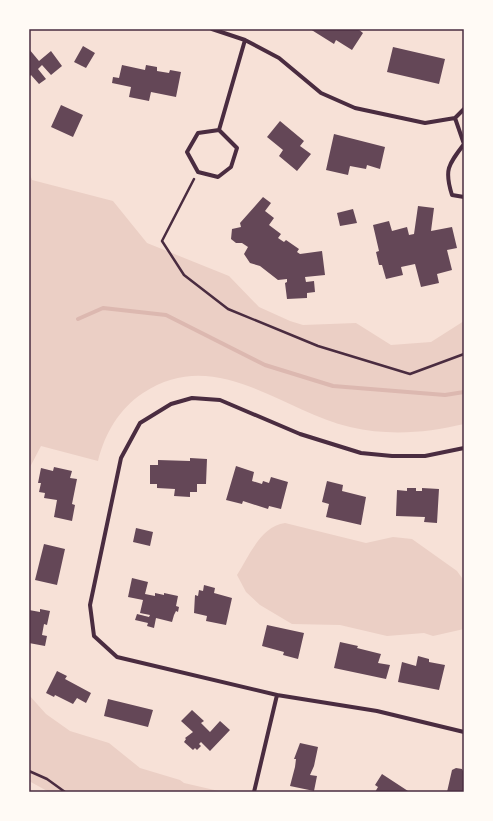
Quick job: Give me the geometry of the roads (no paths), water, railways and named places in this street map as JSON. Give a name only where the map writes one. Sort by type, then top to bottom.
[{"type":"street","points":[[212,29],[245,40],[279,58],[321,93],[355,108],[425,123],[455,118],[464,109]]},
{"type":"street","points":[[219,130],[245,40]]},
{"type":"street","points":[[455,118],[464,144],[453,159],[446,177],[452,195],[464,197]]},
{"type":"street","points":[[219,130],[237,148],[231,168],[218,177],[198,172],[187,152],[198,133],[219,130]]},
{"type":"street","points":[[464,448],[425,456],[392,456],[361,453],[300,434],[220,400],[192,398],[171,404],[140,423],[121,458],[90,605],[94,636],[117,657],[277,695],[377,711],[464,732]]},
{"type":"street","points":[[254,792],[277,695]]},
{"type":"waterway","points":[[78,319],[103,308],[166,315],[265,365],[333,386],[445,395],[464,392]]}]
